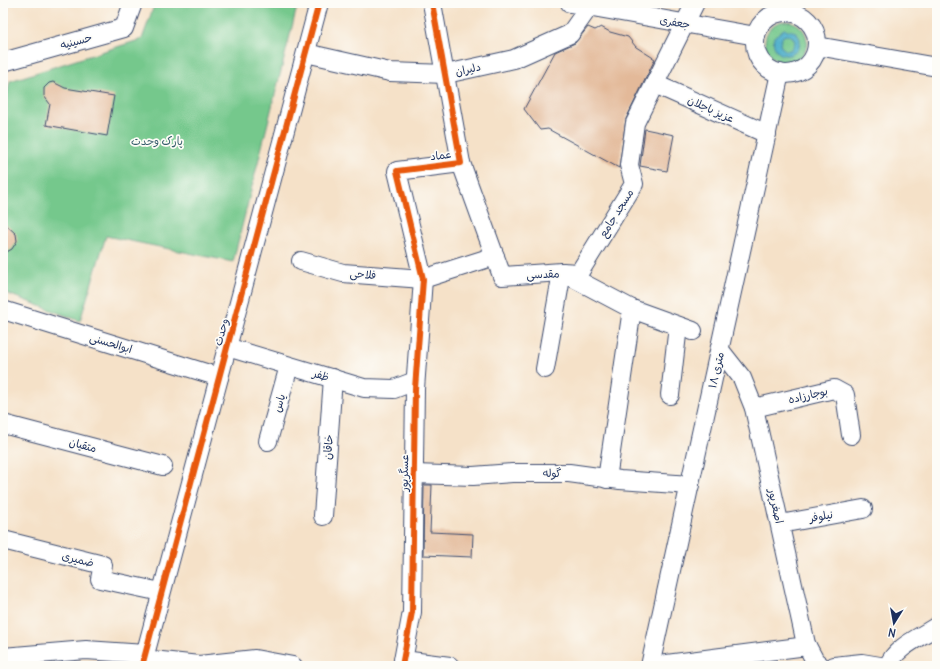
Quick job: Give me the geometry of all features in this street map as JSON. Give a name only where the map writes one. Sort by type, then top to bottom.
[{"type":"street","name":"حسینیه","points":[[3,61],[124,28],[133,3]]},
{"type":"street","name":"وحدت","points":[[143,660],[319,3]]},
{"type":"street","name":"عماد","points":[[423,279],[397,171],[461,163],[432,3]]},
{"type":"street","name":"جعفری","points":[[570,3],[756,36]]},
{"type":"street","name":"مسجد جامع","points":[[562,272],[579,273],[634,184],[629,165],[635,123],[696,3]]},
{"type":"street","name":"دلیران","points":[[306,53],[390,72],[446,74],[514,59],[570,34],[589,6]]},
{"type":"street","points":[[794,8],[813,28],[817,46],[815,54],[805,67],[797,72],[780,73],[771,70],[763,64],[758,55],[756,36],[765,20],[773,15],[794,8]]},
{"type":"street","points":[[817,46],[937,67]]},
{"type":"street","name":"۱۸ متری","points":[[650,666],[780,73]]},
{"type":"street","name":"عزیز باجلان","points":[[655,84],[767,134]]},
{"type":"street","name":"مقدسی","points":[[461,163],[502,276],[562,272],[632,309],[685,328],[670,396]]},
{"type":"street","name":"فلاحی","points":[[301,261],[343,273],[423,279],[495,256]]},
{"type":"street","points":[[545,369],[562,272]]},
{"type":"street","name":"عسگرپور","points":[[402,663],[412,612],[415,382],[423,279]]},
{"type":"street","points":[[607,479],[632,309]]},
{"type":"street","name":"ابوالحسنی","points":[[3,310],[219,377]]},
{"type":"street","name":"ظفر","points":[[227,347],[364,388],[394,389],[415,382]]},
{"type":"street","name":"اصغرپور","points":[[720,350],[742,378],[754,408],[807,646],[815,661],[820,666]]},
{"type":"street","name":"یاس","points":[[268,441],[289,366]]},
{"type":"street","name":"خاقان","points":[[323,516],[333,378]]},
{"type":"street","name":"بوجارزاده","points":[[754,408],[834,390],[845,395],[851,436]]},
{"type":"street","name":"متقیان","points":[[3,424],[163,466]]},
{"type":"street","name":"گوله","points":[[414,474],[473,476],[512,473],[569,474],[607,479],[690,485]]},
{"type":"street","name":"نیلوفر","points":[[780,524],[863,509]]},
{"type":"street","name":"ضمیری","points":[[3,540],[103,565],[100,579],[161,592]]},
{"type":"street","points":[[888,666],[890,659],[901,649],[937,626]]},
{"type":"street","points":[[650,666],[807,646]]},
{"type":"street","points":[[3,657],[86,650],[143,660],[200,665],[213,665],[255,659],[272,664],[293,666]]},
{"type":"street","points":[[402,663],[450,666]]},
{"type":"street","points":[[834,666],[862,663],[880,666]]},
{"type":"green space","name":"پارک وحدت","points":[[155,3],[298,3],[233,262],[106,236],[80,321],[3,292],[3,113],[10,81],[142,39]]},
{"type":"green space","points":[[782,21],[790,21],[801,27],[807,38],[807,46],[801,57],[790,63],[782,63],[771,57],[765,46],[765,38],[771,27]]},
{"type":"water","points":[[784,29],[796,32],[800,39],[799,48],[790,55],[781,54],[775,48],[774,37]],"holes":[[[788,35],[793,37],[795,42],[792,49],[787,51],[781,47],[780,43],[783,36]]]},
{"type":"building","points":[[588,27],[595,30],[601,27],[610,32],[628,37],[636,47],[655,59],[626,119],[619,168],[548,129],[540,130],[524,109],[555,52],[575,43]]},
{"type":"building","points":[[53,82],[65,88],[114,96],[107,136],[46,125],[50,104],[44,96],[44,88],[49,83]]},
{"type":"building","points":[[645,129],[674,135],[667,171],[640,166]]},
{"type":"building","points":[[3,222],[16,234],[17,241],[12,249],[3,254]]},
{"type":"building","points":[[424,485],[432,485],[430,532],[473,534],[472,557],[423,555]]},
{"type":"cycle path","points":[[142,666],[319,3]]},
{"type":"cycle path","points":[[402,666],[412,612],[415,389],[423,279],[397,171],[461,163],[432,3]]}]
